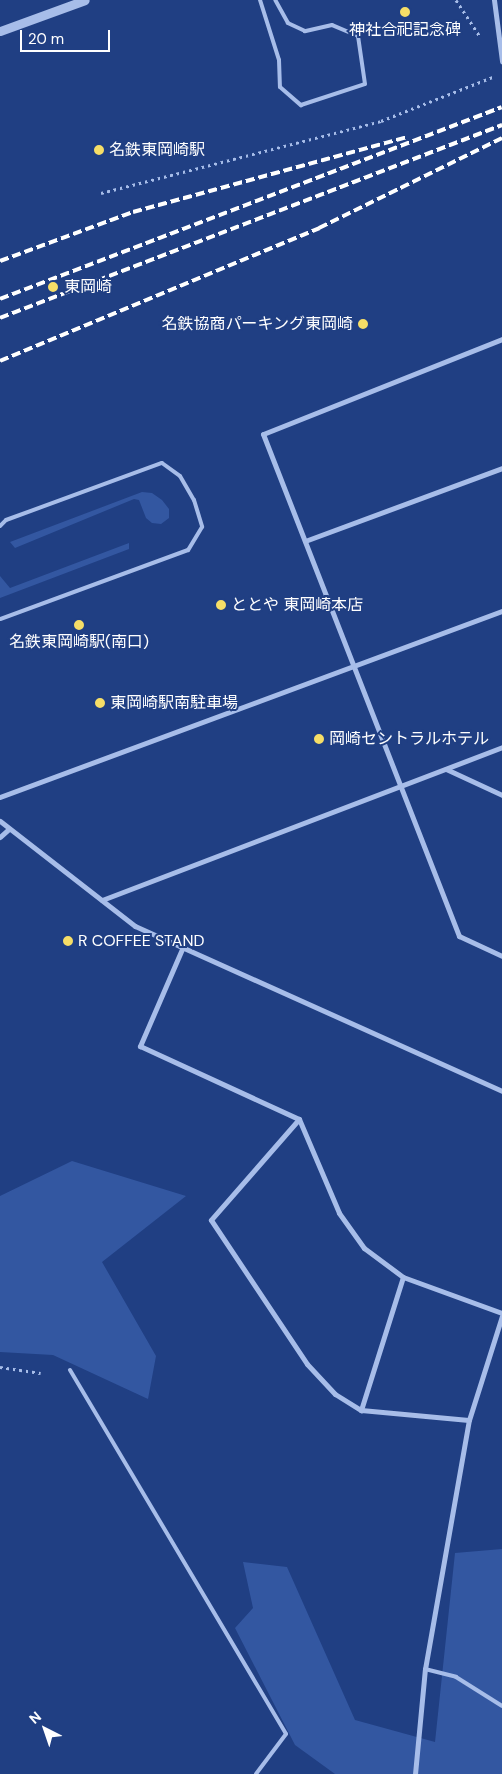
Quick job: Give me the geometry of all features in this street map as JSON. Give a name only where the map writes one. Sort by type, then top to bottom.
[{"type":"street","points":[[0,32],[85,0]]},
{"type":"street","points":[[494,0],[502,61]]},
{"type":"street","points":[[502,339],[263,434],[459,936],[502,956]]},
{"type":"street","points":[[305,541],[502,468]]},
{"type":"street","points":[[0,797],[502,611]]},
{"type":"street","points":[[102,900],[502,747]]},
{"type":"street","points":[[446,768],[502,795]]},
{"type":"street","points":[[0,821],[135,926],[182,949],[502,1091]]},
{"type":"street","points":[[0,837],[9,829]]},
{"type":"street","points":[[182,949],[140,1046],[299,1119],[339,1213],[364,1248],[403,1277],[502,1314],[468,1420],[425,1669],[415,1774]]},
{"type":"street","points":[[299,1119],[211,1220],[307,1364],[335,1394],[361,1410],[468,1420]]},
{"type":"street","points":[[361,1410],[403,1277]]},
{"type":"lane","points":[[260,0],[280,60],[280,87],[301,105],[365,84],[358,36],[332,25],[305,31],[288,23],[275,0]]},
{"type":"lane","points":[[0,526],[6,520],[162,462],[180,476],[194,500],[202,527],[188,550],[0,619]]},
{"type":"lane","points":[[70,1370],[286,1734],[256,1774]]},
{"type":"lane","points":[[425,1669],[456,1677],[502,1706]]},
{"type":"path","points":[[101,193],[381,121],[502,74]]},
{"type":"path","points":[[0,1367],[41,1373]]},
{"type":"shaded area","points":[[142,492],[152,493],[162,500],[169,509],[169,518],[161,524],[152,523],[146,518],[139,500],[134,499],[15,548],[10,542]]},
{"type":"shaded area","points":[[129,543],[129,549],[0,598],[0,576],[10,588]]},
{"type":"shaded area","points":[[72,1161],[186,1196],[102,1262],[156,1356],[148,1399],[53,1355],[0,1352],[0,1196]]},
{"type":"shaded area","points":[[502,1549],[502,1774],[335,1774],[295,1745],[235,1628],[253,1608],[243,1562],[287,1567],[355,1720],[435,1742],[455,1553]]},
{"type":"railway","points":[[0,299],[502,107]]},
{"type":"railway","points":[[0,318],[502,125]]},
{"type":"railway","points":[[0,261],[133,212],[407,137]]},
{"type":"railway","points":[[0,361],[319,228],[502,138]]},
{"type":"place","name":"神社合祀記念碑","points":[[405,12]]},
{"type":"place","name":"名鉄東岡崎駅","points":[[99,150]]},
{"type":"place","name":"東岡崎","points":[[53,287]]},
{"type":"place","name":"名鉄協商パーキング東岡崎","points":[[363,324]]},
{"type":"place","name":"ととや 東岡崎本店","points":[[221,605]]},
{"type":"place","name":"名鉄東岡崎駅(南口)","points":[[79,625]]},
{"type":"place","name":"東岡崎駅南駐車場","points":[[100,703]]},
{"type":"place","name":"岡崎セントラルホテル","points":[[319,739]]},
{"type":"place","name":"R COFFEE STAND","points":[[68,941]]}]
